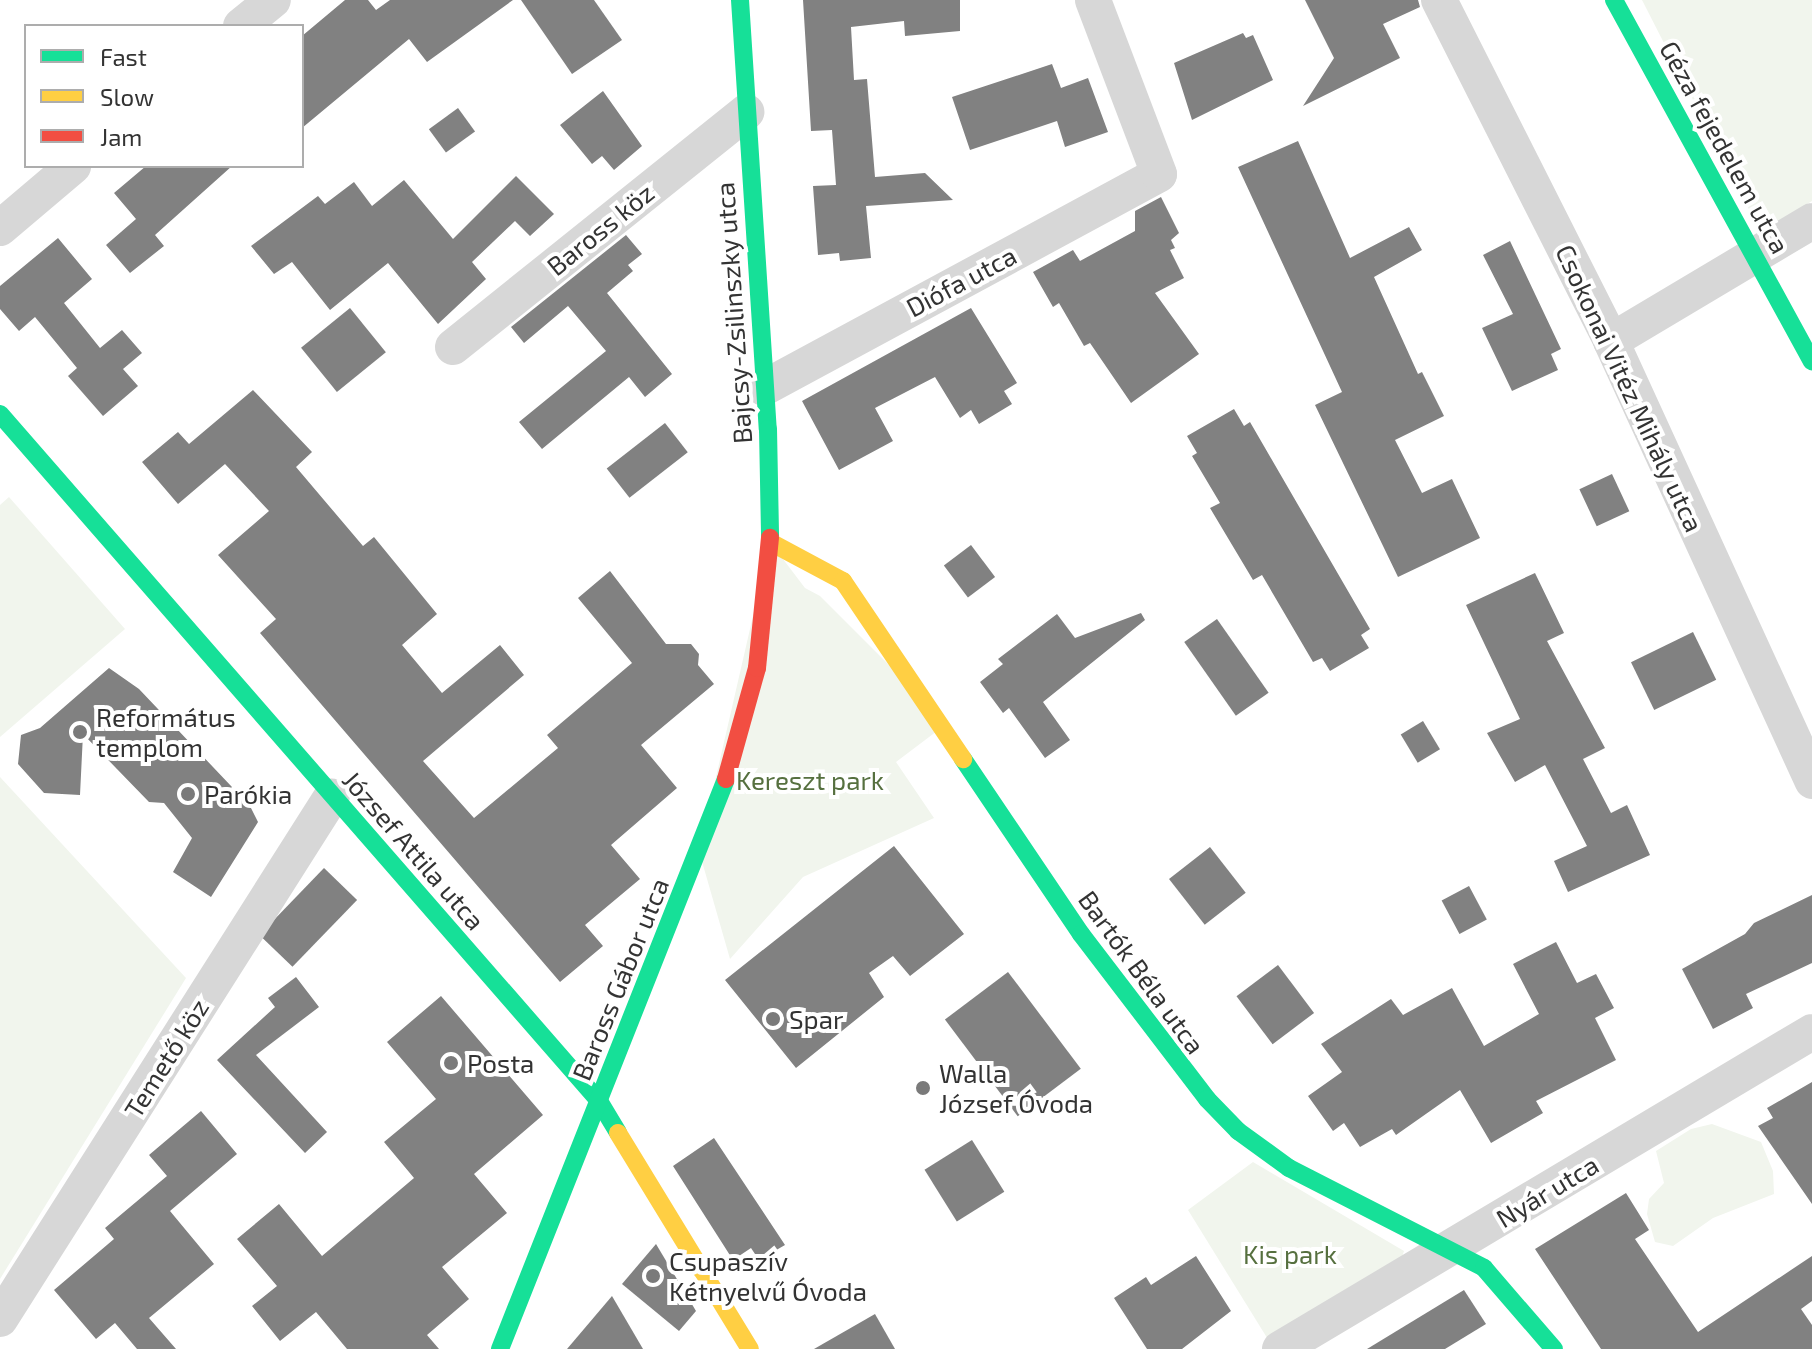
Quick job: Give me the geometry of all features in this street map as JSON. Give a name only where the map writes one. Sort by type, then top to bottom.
[{"type":"street","points":[[243,24],[273,0]]},
{"type":"street","name":"Bajcsy-Zsilinszky utca","points":[[740,0],[764,388],[770,542],[765,622]]},
{"type":"street","name":"Diófa utca","points":[[764,388],[1159,174],[1093,0]]},
{"type":"street","name":"Csokonai Vitéz Mihály utca","points":[[1439,0],[1611,341],[1812,781]]},
{"type":"street","name":"Géza fejedelem utca","points":[[1614,0],[1812,361]]},
{"type":"street","name":"Baross köz","points":[[453,347],[746,112]]},
{"type":"street","points":[[0,228],[71,168]]},
{"type":"street","points":[[1611,341],[1812,221]]},
{"type":"street","name":"József Attila utca","points":[[0,414],[599,1101],[750,1349]]},
{"type":"street","name":"Bartók Béla utca","points":[[770,542],[843,581],[1081,934],[1207,1099],[1238,1131],[1289,1168],[1452,1248],[1510,1293],[1554,1349]]},
{"type":"street","name":"Baross Gábor utca","points":[[500,1349],[732,765],[765,622]]},
{"type":"street","name":"Temető köz","points":[[0,1319],[332,796]]},
{"type":"street","name":"Nyár utca","points":[[1280,1349],[1812,1032]]},
{"type":"green space","points":[[1642,0],[1812,0],[1812,201],[1761,233]]},
{"type":"green space","points":[[9,497],[125,629],[0,737],[0,505]]},
{"type":"green space","name":"Kereszt park","points":[[770,542],[805,588],[820,596],[922,698],[941,728],[896,762],[934,818],[803,877],[730,959],[699,851]]},
{"type":"green space","points":[[0,777],[186,978],[0,1279]]},
{"type":"green space","points":[[1712,1124],[1761,1142],[1773,1171],[1774,1194],[1713,1218],[1673,1246],[1655,1242],[1647,1214],[1649,1199],[1664,1183],[1656,1151],[1691,1129]]},
{"type":"green space","name":"Kis park","points":[[1253,1162],[1404,1251],[1401,1260],[1269,1341],[1188,1210]]},
{"type":"building","points":[[345,0],[368,0],[376,10],[390,0],[513,0],[427,62],[409,39],[304,126],[304,34]]},
{"type":"building","points":[[521,0],[594,0],[622,40],[572,74]]},
{"type":"building","points":[[803,0],[960,0],[960,31],[905,36],[904,21],[851,27],[854,80],[867,79],[875,177],[925,173],[953,200],[866,206],[871,258],[840,261],[839,253],[818,255],[813,186],[836,185],[832,130],[811,131]]},
{"type":"building","points":[[1305,0],[1418,0],[1420,7],[1383,24],[1400,58],[1303,106],[1334,58]]},
{"type":"building","points":[[1243,33],[1246,38],[1253,35],[1273,80],[1192,120],[1174,63]]},
{"type":"building","points":[[1052,64],[1061,88],[1088,78],[1108,132],[1065,147],[1057,121],[970,150],[952,97]]},
{"type":"building","points":[[603,91],[642,146],[614,170],[602,156],[592,164],[560,125]]},
{"type":"building","points":[[458,108],[475,131],[446,153],[429,129]]},
{"type":"building","points":[[1298,141],[1350,258],[1409,227],[1422,250],[1374,277],[1418,374],[1422,372],[1444,416],[1395,440],[1422,493],[1452,479],[1480,538],[1398,577],[1315,405],[1342,392],[1238,167]]},
{"type":"building","points":[[144,168],[230,168],[155,235],[164,246],[130,273],[106,245],[136,219],[114,193]]},
{"type":"building","points":[[516,176],[554,214],[530,236],[515,221],[472,262],[486,279],[438,324],[388,263],[330,310],[292,262],[274,274],[251,246],[318,196],[325,204],[354,182],[372,206],[404,180],[453,239]]},
{"type":"building","points":[[1161,197],[1179,233],[1171,240],[1175,248],[1170,250],[1184,278],[1155,293],[1199,354],[1131,403],[1090,343],[1084,346],[1059,303],[1053,307],[1033,272],[1073,250],[1080,261],[1135,231],[1135,211]]},
{"type":"building","points":[[626,235],[642,254],[628,265],[633,271],[607,293],[672,374],[645,397],[629,377],[542,449],[519,422],[606,351],[568,306],[524,343],[511,327]]},
{"type":"building","points":[[58,238],[92,279],[64,303],[100,348],[122,330],[142,353],[123,369],[138,386],[103,416],[68,376],[77,368],[35,317],[19,331],[0,309],[0,286]]},
{"type":"building","points":[[1510,241],[1561,349],[1551,354],[1558,370],[1512,391],[1482,328],[1513,314],[1483,255]]},
{"type":"building","points":[[350,308],[386,352],[337,392],[301,348]]},
{"type":"building","points":[[971,308],[1017,383],[1004,391],[1012,404],[979,424],[971,410],[960,418],[935,377],[875,408],[893,441],[839,470],[802,401]]},
{"type":"building","points":[[253,390],[312,452],[296,467],[363,546],[374,537],[437,614],[402,645],[442,693],[500,645],[524,675],[423,761],[474,818],[558,748],[547,735],[632,663],[578,598],[610,571],[666,644],[691,644],[699,654],[698,665],[714,684],[641,745],[677,788],[611,845],[640,879],[585,925],[603,946],[560,982],[260,633],[276,619],[218,555],[269,511],[225,464],[178,504],[142,462],[178,432],[189,444]]},
{"type":"building","points":[[1234,409],[1244,426],[1250,422],[1370,629],[1361,635],[1369,648],[1330,671],[1322,658],[1313,662],[1262,575],[1253,580],[1210,508],[1220,503],[1192,456],[1197,453],[1187,436]]},
{"type":"building","points":[[665,423],[688,452],[629,498],[607,469]]},
{"type":"building","points":[[1612,474],[1629,511],[1597,526],[1579,489]]},
{"type":"building","points":[[971,545],[995,577],[968,597],[944,565]]},
{"type":"building","points":[[1535,573],[1564,633],[1547,641],[1605,748],[1583,759],[1611,813],[1627,805],[1650,855],[1568,892],[1554,861],[1587,846],[1545,765],[1515,782],[1487,733],[1520,719],[1466,605]]},
{"type":"building","points":[[1141,613],[1145,620],[1043,702],[1070,740],[1045,758],[1009,708],[1003,713],[980,682],[1003,664],[998,659],[1057,614],[1075,638]]},
{"type":"building","points":[[1217,619],[1269,693],[1236,716],[1184,642]]},
{"type":"building","points":[[1693,632],[1716,680],[1654,710],[1631,662]]},
{"type":"building","points":[[109,668],[139,689],[250,806],[258,822],[211,897],[173,872],[192,838],[164,803],[149,802],[83,734],[80,795],[44,793],[18,764],[21,735],[40,728]]},
{"type":"building","points":[[1423,721],[1440,749],[1418,763],[1401,734]]},
{"type":"building","points":[[894,846],[964,934],[910,976],[893,956],[869,973],[884,997],[796,1068],[725,980]]},
{"type":"building","points":[[1210,847],[1246,893],[1205,925],[1169,879]]},
{"type":"building","points":[[324,868],[357,900],[292,967],[259,935]]},
{"type":"building","points":[[1469,886],[1487,920],[1459,934],[1442,901]]},
{"type":"building","points":[[1812,895],[1812,963],[1746,994],[1753,1008],[1713,1029],[1682,969],[1745,934],[1754,923]]},
{"type":"building","points":[[1556,942],[1577,983],[1596,974],[1614,1008],[1595,1018],[1616,1060],[1536,1101],[1543,1113],[1491,1143],[1460,1090],[1396,1135],[1392,1129],[1360,1147],[1344,1123],[1333,1131],[1308,1096],[1342,1072],[1321,1044],[1391,999],[1403,1015],[1452,988],[1484,1046],[1539,1014],[1513,964]]},
{"type":"building","points":[[1278,965],[1314,1013],[1273,1044],[1236,996]]},
{"type":"building","points":[[1008,972],[1081,1069],[1018,1116],[945,1020]]},
{"type":"building","points":[[296,977],[319,1007],[256,1055],[327,1132],[305,1153],[217,1060],[275,1007],[268,998]]},
{"type":"building","points":[[441,996],[543,1115],[474,1174],[507,1213],[442,1267],[469,1299],[427,1335],[439,1349],[347,1349],[316,1312],[280,1341],[252,1306],[277,1286],[237,1239],[279,1204],[322,1256],[414,1178],[384,1142],[436,1099],[387,1042]]},
{"type":"building","points":[[1812,1082],[1812,1204],[1758,1126],[1773,1118],[1767,1108]]},
{"type":"building","points":[[201,1111],[237,1154],[170,1211],[214,1264],[149,1318],[176,1349],[137,1349],[115,1323],[96,1339],[54,1290],[114,1239],[105,1228],[167,1176],[149,1155]]},
{"type":"building","points":[[714,1138],[785,1245],[759,1260],[751,1248],[733,1260],[673,1166]]},
{"type":"building","points":[[972,1140],[1004,1192],[957,1221],[925,1170]]},
{"type":"building","points":[[1626,1193],[1649,1230],[1635,1239],[1698,1332],[1812,1256],[1812,1301],[1801,1309],[1812,1325],[1812,1349],[1601,1349],[1535,1249]]},
{"type":"building","points":[[656,1244],[696,1311],[679,1331],[622,1284]]},
{"type":"building","points":[[1196,1256],[1231,1311],[1182,1349],[1147,1349],[1114,1298],[1146,1277],[1151,1285]]},
{"type":"building","points":[[1464,1290],[1486,1324],[1445,1349],[1367,1349]]},
{"type":"building","points":[[612,1296],[643,1349],[567,1349]]},
{"type":"building","points":[[875,1314],[895,1349],[814,1349]]},
{"type":"traffic: fast","points":[[740,0],[768,429],[770,538]]},
{"type":"traffic: fast","points":[[1614,0],[1812,361]]},
{"type":"traffic: fast","points":[[0,414],[599,1101],[618,1133]]},
{"type":"traffic: fast","points":[[963,759],[1081,934],[1207,1099],[1238,1131],[1289,1168],[1484,1268],[1554,1349]]},
{"type":"traffic: fast","points":[[500,1349],[726,779]]},
{"type":"traffic: slow","points":[[770,542],[843,581],[963,759]]},
{"type":"traffic: slow","points":[[618,1133],[750,1349]]},
{"type":"traffic: jam","points":[[726,779],[757,668],[770,538]]},
{"type":"place","name":"Református templom","points":[[80,732]]},
{"type":"place","name":"Parókia","points":[[188,794]]},
{"type":"place","name":"Spar","points":[[773,1019]]},
{"type":"place","name":"Posta","points":[[451,1063]]},
{"type":"place","name":"Walla József Óvoda","points":[[923,1088]]},
{"type":"place","name":"Csupaszív Kétnyelvű Óvoda","points":[[653,1276]]}]
